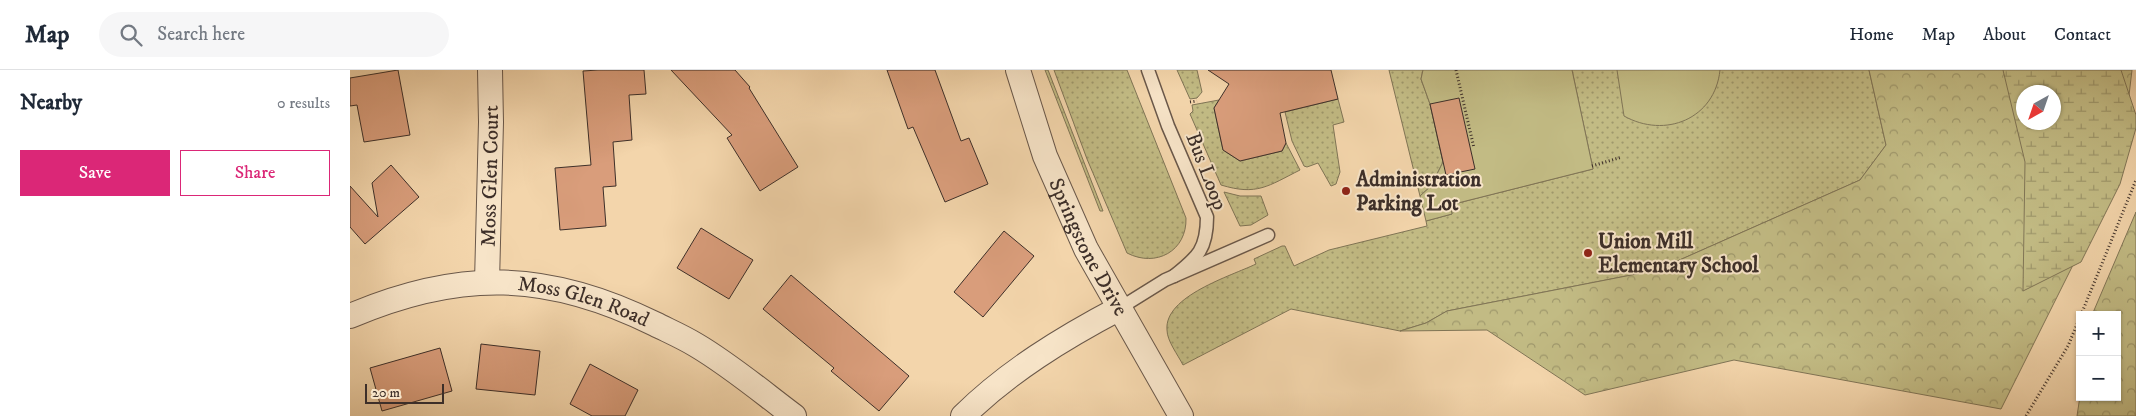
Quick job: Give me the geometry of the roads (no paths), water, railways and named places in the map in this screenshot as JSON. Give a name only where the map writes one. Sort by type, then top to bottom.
[{"type":"street","name":"Moss Glen Court","points":[[487,282],[491,122],[490,70]]},
{"type":"street","name":"Springstone Drive","points":[[1018,70],[1045,156],[1086,249],[1180,416]]},
{"type":"street","name":"Moss Glen Road","points":[[350,316],[386,301],[431,289],[487,282],[532,284],[589,296],[624,308],[696,344],[794,416]]},
{"type":"street","points":[[963,416],[981,398],[1041,353],[1120,308]]},
{"type":"lane","name":"Bus Loop","points":[[1148,70],[1168,126],[1207,216],[1207,233],[1200,253],[1174,276]]},
{"type":"lane","points":[[1120,308],[1144,292],[1174,276],[1268,235]]},
{"type":"place","name":"Administration Parking Lot","points":[[1346,191]]},
{"type":"place","name":"Union Mill Elementary School","points":[[1588,253]]}]
